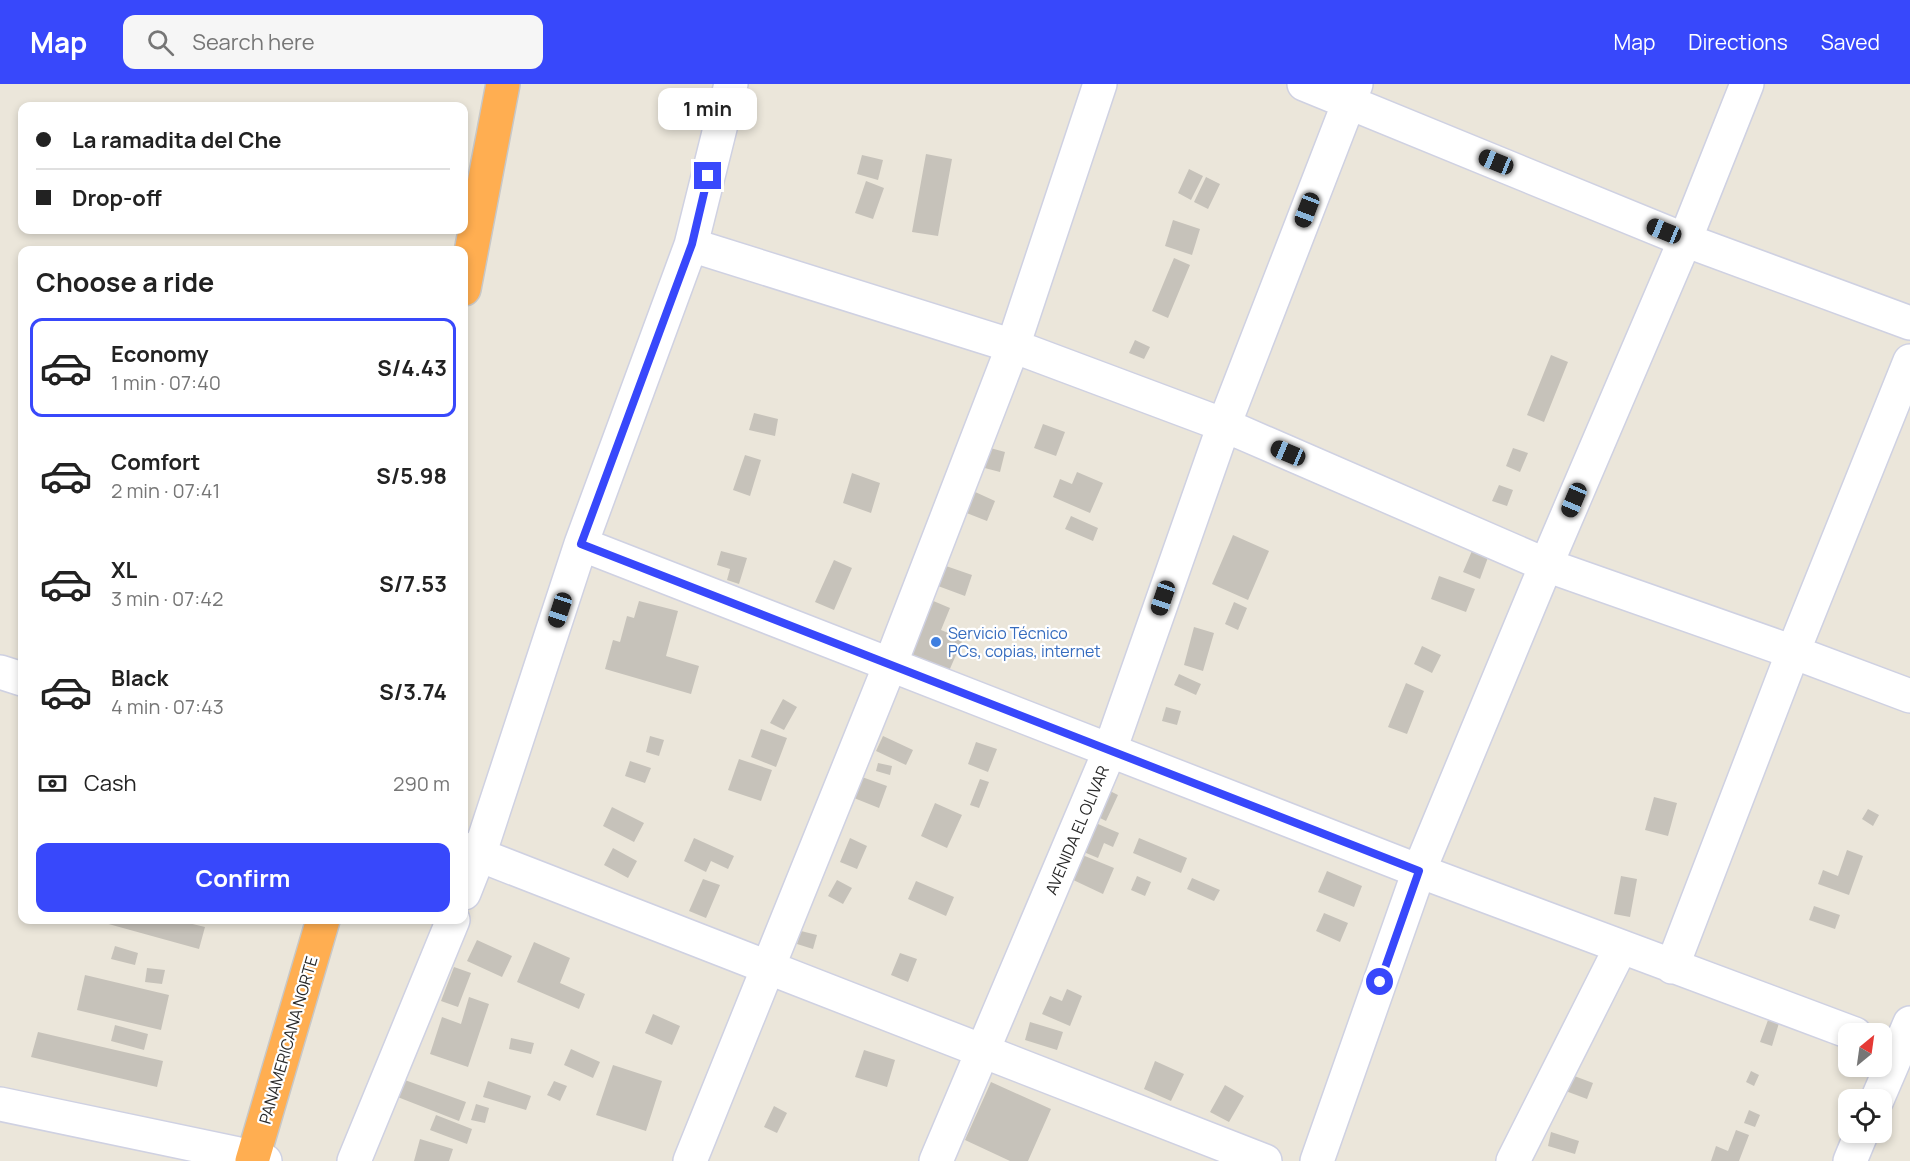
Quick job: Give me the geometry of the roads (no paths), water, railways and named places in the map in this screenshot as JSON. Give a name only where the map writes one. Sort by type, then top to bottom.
[{"type":"highway","points":[[468,269],[503,84]]},
{"type":"highway","name":"PANAMERICANA NORTE","points":[[257,1160],[322,924]]},
{"type":"street","points":[[468,870],[471,852],[581,544],[692,244],[731,84]]},
{"type":"street","points":[[690,1161],[890,665],[1013,346],[1100,84]]},
{"type":"street","points":[[1304,84],[1352,93],[1685,240],[1910,323]]},
{"type":"street","points":[[1317,1161],[1419,871],[1546,565],[1685,240],[1747,84]]},
{"type":"street","name":"AVENIDA EL OLIVAR","points":[[936,1161],[1110,750],[1224,425],[1352,93]]},
{"type":"street","points":[[692,244],[1013,346],[1224,425],[1546,565],[1910,696]]},
{"type":"street","points":[[1672,967],[1793,652],[1910,361]]},
{"type":"street","points":[[581,544],[1419,871],[1838,1028]]},
{"type":"street","points":[[0,672],[18,678]]},
{"type":"street","points":[[471,852],[1265,1161]]},
{"type":"street","points":[[354,1161],[451,924]]},
{"type":"street","points":[[1513,1161],[1621,947]]},
{"type":"street","points":[[1881,1089],[1900,1042]]},
{"type":"street","points":[[0,1104],[257,1160]]},
{"type":"street","points":[[1850,1161],[1857,1143]]},
{"type":"place","name":"Servicio Técnico PCs, copias, internet","points":[[936,642]]}]
